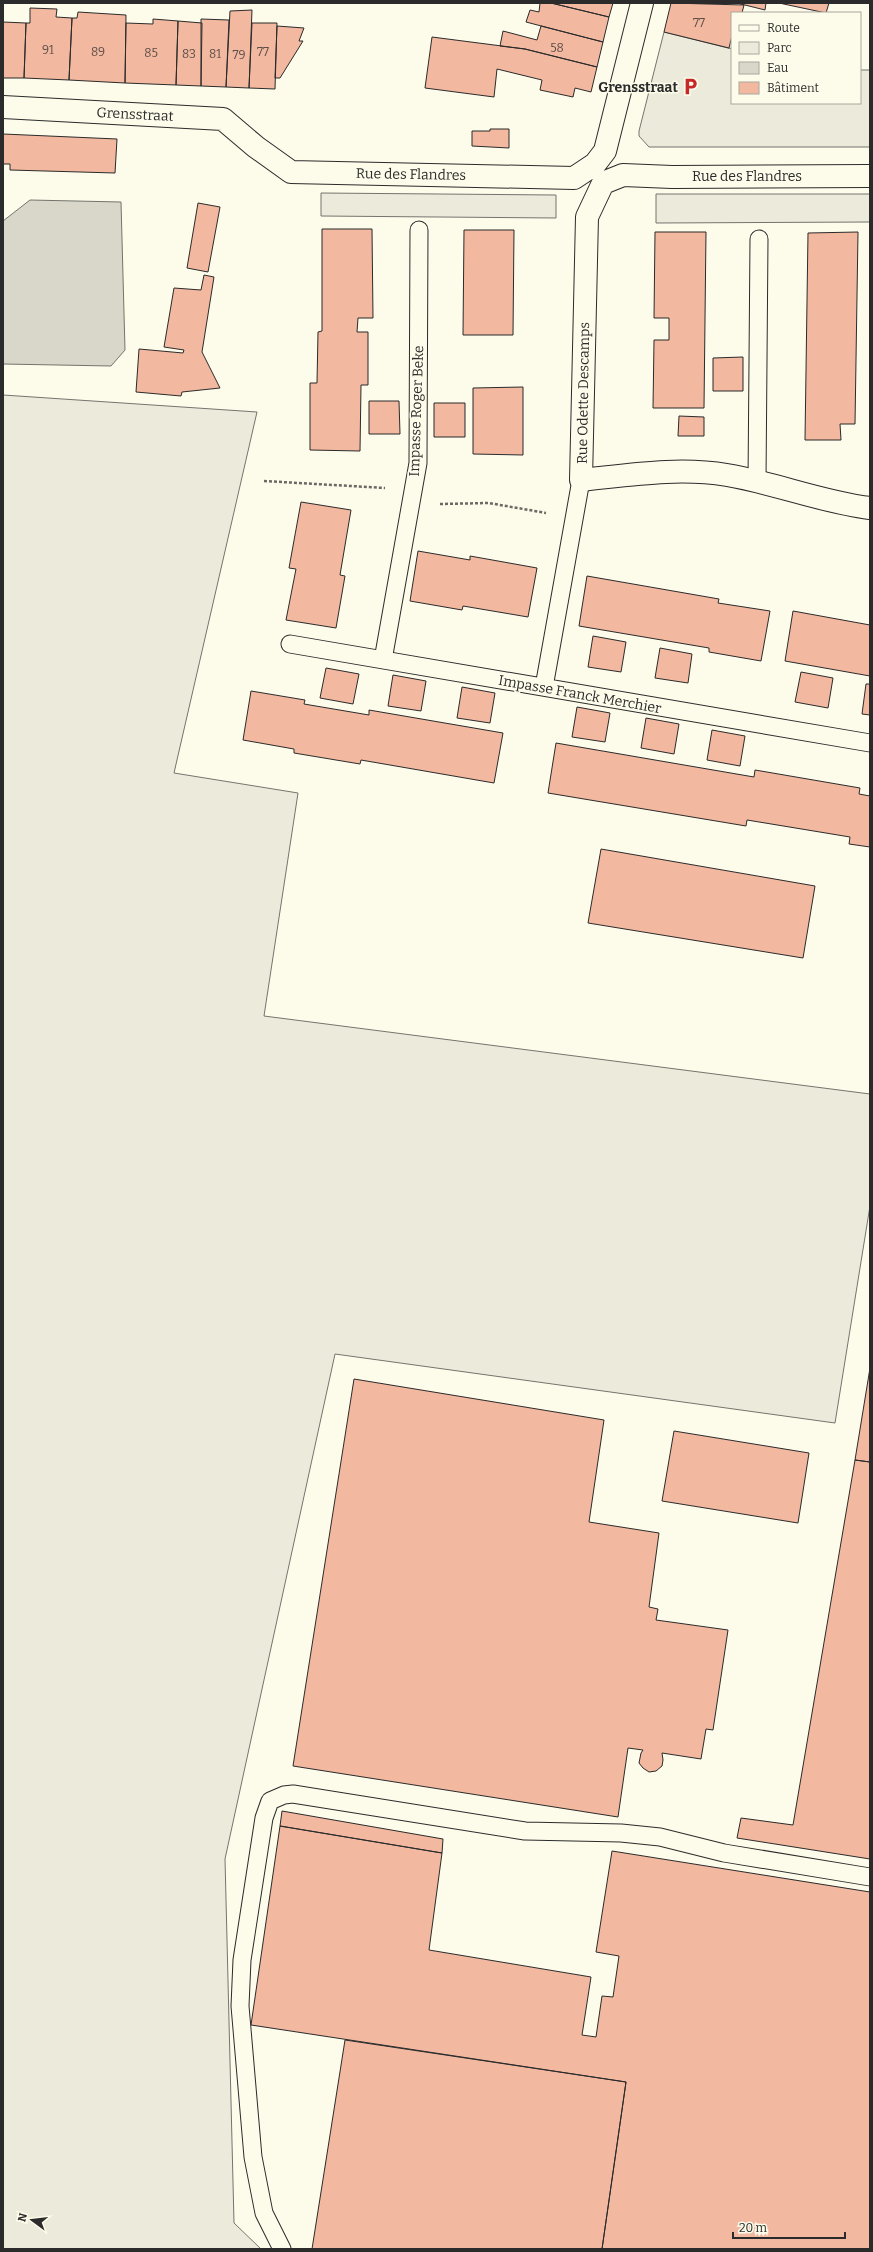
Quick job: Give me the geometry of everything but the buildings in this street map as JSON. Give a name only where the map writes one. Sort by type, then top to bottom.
[{"type":"street","name":"Rue Odette Descamps","points":[[642,3],[605,151],[589,176],[581,480],[679,470],[728,475],[824,500],[870,508]]},
{"type":"street","name":"Grensstraat","points":[[3,107],[223,119],[256,147]]},
{"type":"street","name":"Rue des Flandres","points":[[256,147],[291,172],[589,176],[624,175],[672,177],[870,176]]},
{"type":"lane","name":"Impasse Roger Beke","points":[[383,660],[418,463],[419,230]]},
{"type":"lane","points":[[758,483],[759,239]]},
{"type":"lane","points":[[544,687],[581,480]]},
{"type":"lane","name":"Impasse Franck Merchier","points":[[290,644],[870,743]]},
{"type":"lane","points":[[282,2249],[264,2213],[255,2168],[240,2006],[242,1960],[264,1818],[270,1801],[284,1795],[293,1794],[525,1831],[633,1834],[660,1837],[724,1853],[870,1877]]},
{"type":"path","points":[[264,481],[412,497],[489,503],[574,518]]},
{"type":"green space","points":[[3,395],[257,412],[174,773],[298,793],[264,1016],[870,1094],[870,1206],[835,1423],[335,1354],[225,1859],[234,2223],[261,2249],[3,2249]]},
{"type":"shaded area","name":"Grensstraat","points":[[664,32],[731,49],[731,104],[861,104],[861,70],[870,70],[870,147],[649,147],[639,136]]},
{"type":"shaded area","points":[[321,193],[556,195],[556,218],[321,216]]},
{"type":"shaded area","points":[[656,194],[870,194],[870,222],[656,223]]},
{"type":"water","points":[[30,200],[121,202],[125,350],[111,366],[3,364],[3,221]]},
{"type":"place","name":"Grensstraat","points":[[691,87]]}]
